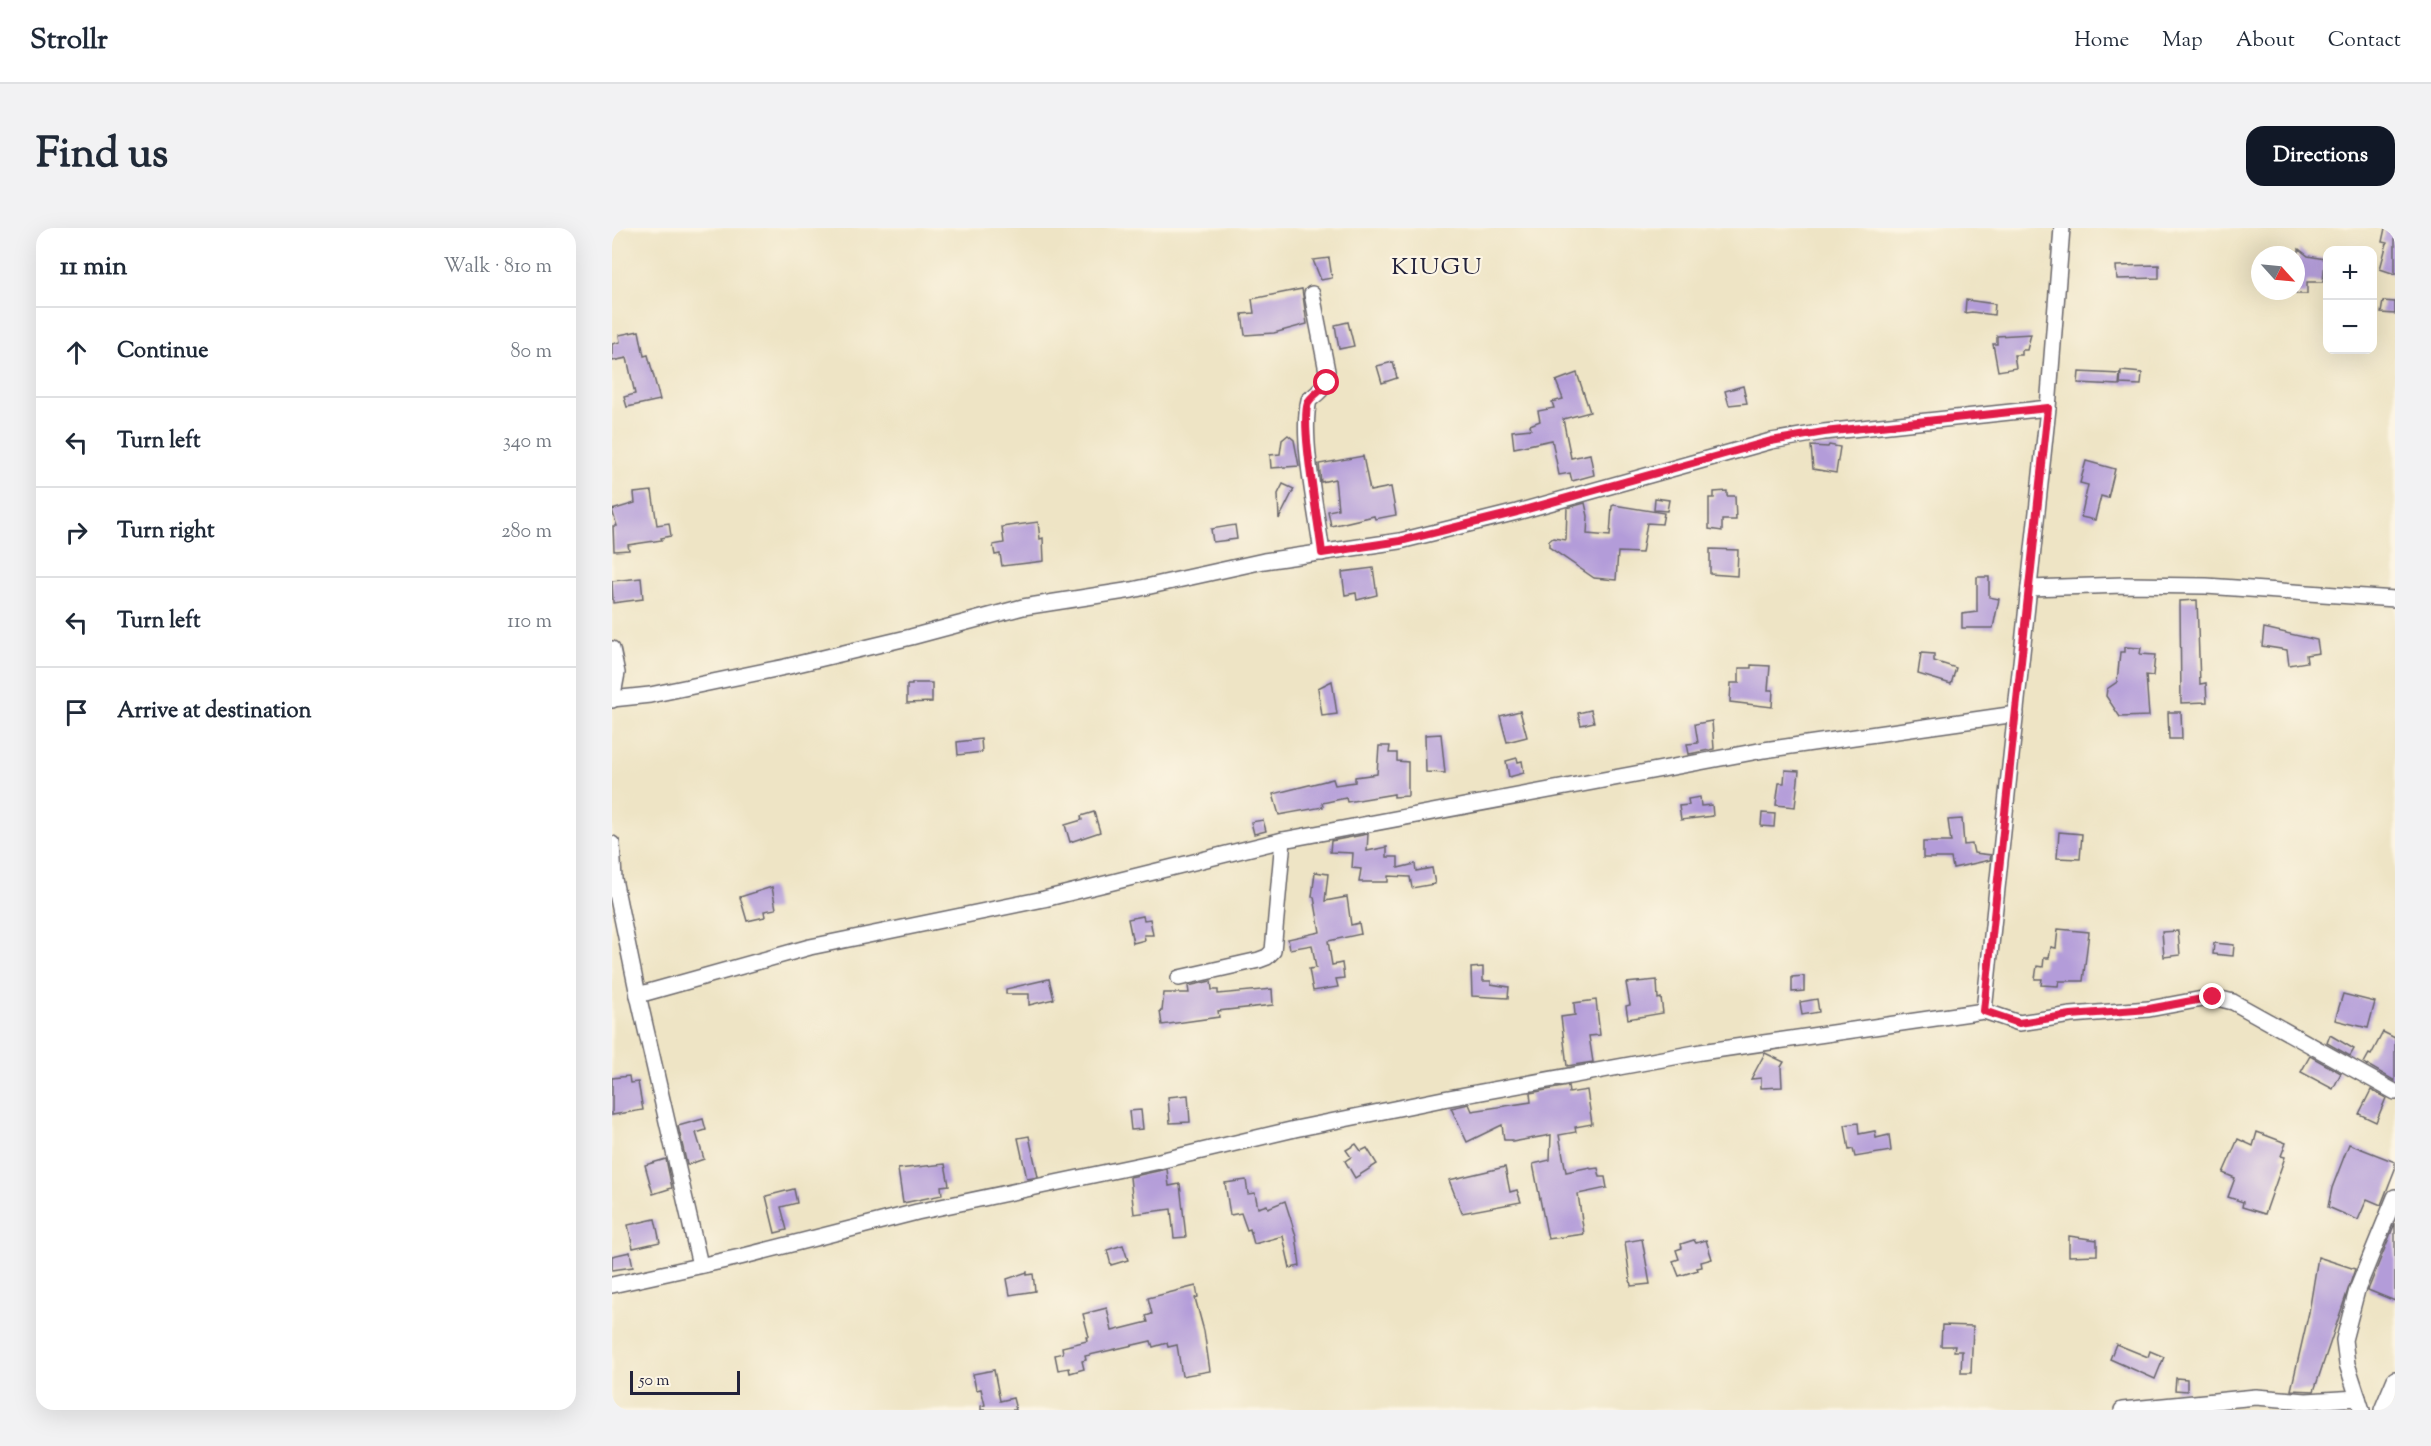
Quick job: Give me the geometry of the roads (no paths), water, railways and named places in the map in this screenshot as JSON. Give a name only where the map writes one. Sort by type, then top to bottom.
[{"type":"street","points":[[1984,1011],[2048,408],[2062,228]]},
{"type":"street","points":[[1312,294],[1327,371],[1327,383],[1322,391],[1309,400],[1307,409],[1309,455],[1322,553]]},
{"type":"street","points":[[612,649],[616,673],[612,699],[650,695],[911,638],[1023,607],[1131,590],[1264,561],[1400,541],[1517,512],[1771,441],[1824,432],[2048,408]]},
{"type":"street","points":[[2030,588],[2124,585],[2206,586],[2395,599]]},
{"type":"street","points":[[638,995],[810,947],[1044,899],[1283,840],[1764,750],[2016,714]]},
{"type":"street","points":[[1179,978],[1259,960],[1267,957],[1273,951],[1283,840]]},
{"type":"street","points":[[612,844],[614,879],[638,995],[700,1265]]},
{"type":"street","points":[[612,1285],[917,1212],[1443,1099],[1701,1052],[1984,1011],[2019,1023],[2071,1015],[2149,1009],[2213,997],[2233,1002],[2395,1092]]},
{"type":"street","points":[[2122,1410],[2256,1397],[2360,1404],[2347,1364],[2344,1340],[2357,1290],[2395,1197]]},
{"type":"street","points":[[2382,1410],[2395,1379]]},
{"type":"district","name":"KIUGU","points":[[1437,268]]}]
